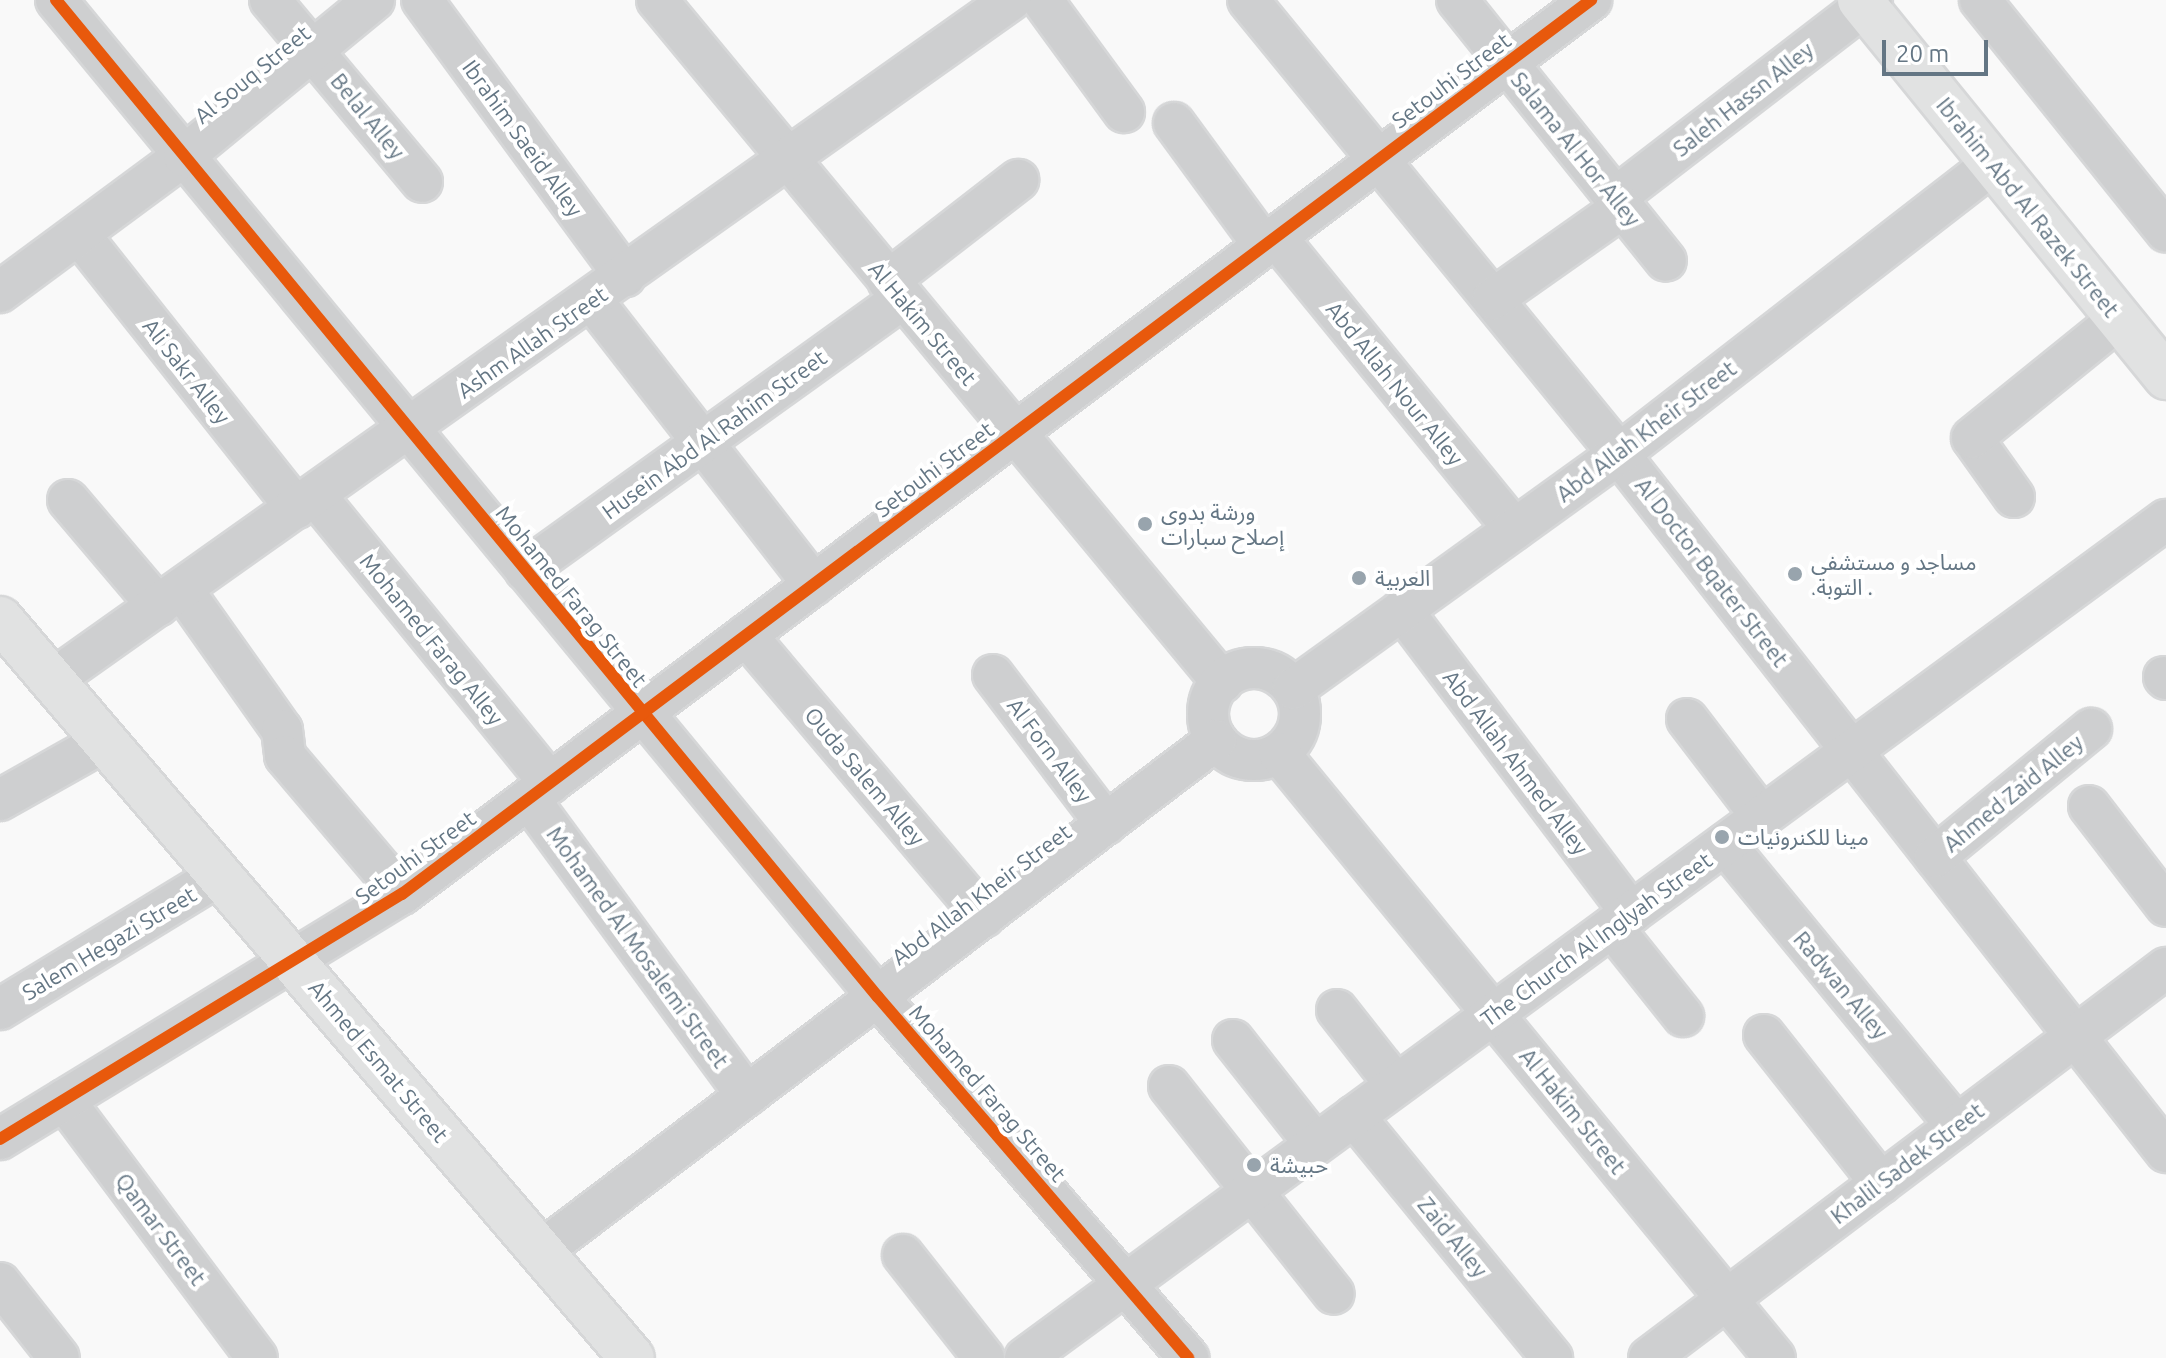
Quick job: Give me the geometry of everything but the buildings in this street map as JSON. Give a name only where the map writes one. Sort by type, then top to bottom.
[{"type":"main road","name":"Ibrahim Abd Al Razek Street","points":[[1865,2],[2166,377]]},
{"type":"main road","name":"Ahmed Esmat Street","points":[[0,619],[632,1358]]},
{"type":"street","name":"Mohamed Farag Street","points":[[56,0],[878,997],[1189,1358]]},
{"type":"street","points":[[270,0],[314,49]]},
{"type":"street","name":"Al Souq Street","points":[[0,292],[184,156],[374,0]]},
{"type":"street","name":"Ibrahim Saeid Alley","points":[[422,0],[625,276]]},
{"type":"street","name":"Al Hakim Street","points":[[657,0],[1222,682]]},
{"type":"street","name":"Ashm Allah Street","points":[[51,681],[1011,0]]},
{"type":"street","points":[[1042,0],[1124,112]]},
{"type":"street","name":"Al Doctor Bqater Street","points":[[1248,0],[1619,454],[2166,1152]]},
{"type":"street","name":"Salama Al Hor Alley","points":[[1457,0],[1666,261]]},
{"type":"street","name":"Setouhi Street","points":[[0,1139],[402,894],[1591,0]]},
{"type":"street","points":[[1980,0],[2161,216]]},
{"type":"street","name":"Saleh Hassn Alley","points":[[1493,299],[1618,203],[1865,2]]},
{"type":"street","name":"Belal Alley","points":[[314,49],[422,182]]},
{"type":"street","name":"Abd Allah Nour Alley","points":[[1174,123],[1514,529]]},
{"type":"street","name":"Abd Allah Kheir Street","points":[[1293,689],[1619,454],[1993,164]]},
{"type":"street","name":"Husein Abd Al Rahim Street","points":[[525,570],[703,442],[896,290],[1018,180]]},
{"type":"street","name":"Ali Sakr Alley","points":[[79,234],[305,502]]},
{"type":"street","points":[[592,300],[814,585]]},
{"type":"street","points":[[2014,497],[1972,438],[2119,319]]},
{"type":"street","points":[[68,500],[170,597],[282,730],[285,756],[402,894]]},
{"type":"street","name":"Mohamed Farag Alley","points":[[305,502],[540,791]]},
{"type":"street","name":"The Church Al Inglyah Street","points":[[1025,1358],[2166,520]]},
{"type":"street","name":"Abd Allah Ahmed Alley","points":[[1402,610],[1622,920],[1683,1016]]},
{"type":"street","name":"Ouda Salem Alley","points":[[746,635],[984,917]]},
{"type":"street","points":[[1259,669],[1293,689],[1301,717],[1297,731],[1279,753],[1252,760],[1226,750],[1216,740],[1208,716],[1222,682],[1233,674],[1259,669]]},
{"type":"street","name":"Al Forn Alley","points":[[993,675],[1106,824]]},
{"type":"street","points":[[1687,719],[1762,817]]},
{"type":"street","name":"Ahmed Zaid Alley","points":[[1935,857],[2091,729]]},
{"type":"street","name":"Abd Allah Kheir Street","points":[[540,1252],[1216,740]]},
{"type":"street","points":[[0,800],[103,742]]},
{"type":"street","name":"Al Hakim Street","points":[[1279,753],[1775,1358]]},
{"type":"street","name":"Mohamed Al Mosalemi Street","points":[[540,791],[747,1096]]},
{"type":"street","points":[[2089,806],[2166,906]]},
{"type":"street","name":"Radwan Alley","points":[[1725,844],[1957,1126]]},
{"type":"street","name":"Salem Hegazi Street","points":[[0,1009],[218,876]]},
{"type":"street","name":"Khalil Sadek Street","points":[[1649,1358],[2166,968]]},
{"type":"street","points":[[1337,1010],[1396,1085]]},
{"type":"street","points":[[1764,1035],[1881,1183]]},
{"type":"street","points":[[1233,1040],[1315,1144]]},
{"type":"street","points":[[1169,1086],[1334,1294]]},
{"type":"street","name":"Qamar Street","points":[[64,1100],[257,1358]]},
{"type":"street","name":"Zaid Alley","points":[[1354,1116],[1552,1358]]},
{"type":"street","points":[[903,1255],[984,1358]]},
{"type":"street","points":[[0,1283],[59,1358]]},
{"type":"cycle path","points":[[56,0],[878,997],[1189,1358]]},
{"type":"cycle path","points":[[0,1139],[402,894],[1591,0]]},
{"type":"place","name":"ورشة بدوى إصلاح سبارات","points":[[1145,524]]},
{"type":"place","name":"مساجد و مستشفى .التوبة .","points":[[1795,574]]},
{"type":"place","name":"العربية","points":[[1359,578]]},
{"type":"place","name":"مينا للكنرونيات","points":[[1722,837]]},
{"type":"place","name":"حبيشة","points":[[1254,1165]]}]
